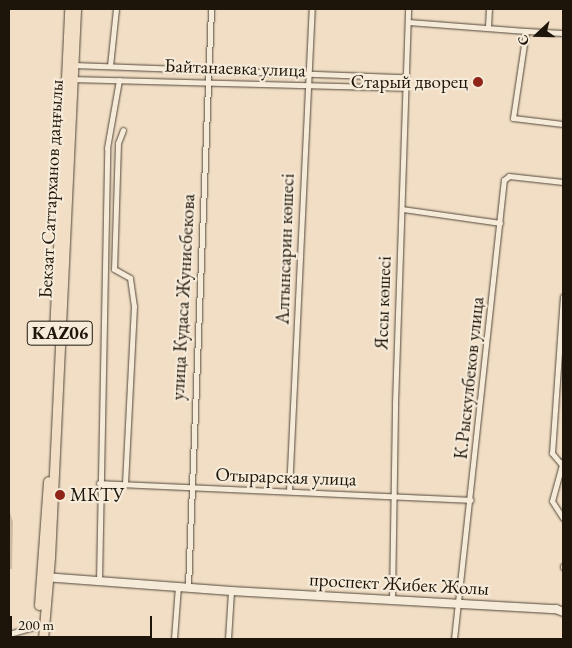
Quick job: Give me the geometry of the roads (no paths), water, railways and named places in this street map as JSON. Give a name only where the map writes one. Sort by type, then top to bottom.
[{"type":"main road","name":"Бекзат Саттарханов даңғылы","points":[[69,9],[69,65]]},
{"type":"main road","name":"Бекзат Саттарханов даңғылы","points":[[43,639],[68,79],[76,9]]},
{"type":"main road","name":"Бекзат Саттарханов даңғылы","points":[[37,639],[37,626],[46,577]]},
{"type":"main road","name":"проспект Жибек Жолы","points":[[46,577],[231,591],[556,609],[563,612]]},
{"type":"street","points":[[110,66],[116,9]]},
{"type":"street","name":"улица Кудаса Жунисбекова","points":[[188,587],[190,488],[211,9]]},
{"type":"street","name":"Алтынсарин көшесі","points":[[289,491],[312,9]]},
{"type":"street","name":"Яссы көшесі","points":[[392,599],[404,77],[408,9]]},
{"type":"street","points":[[488,27],[489,9]]},
{"type":"street","points":[[408,22],[563,33]]},
{"type":"street","points":[[526,31],[512,114],[516,120],[563,124]]},
{"type":"street","name":"Байтанаевка улица","points":[[69,65],[404,77]]},
{"type":"street","name":"Байтанаевка улица","points":[[68,79],[404,88]]},
{"type":"street","points":[[99,581],[99,483],[107,148],[120,80]]},
{"type":"street","points":[[123,130],[118,143],[114,269],[130,278],[134,306],[125,484]]},
{"type":"street","name":"К.Рыскулбеков улица","points":[[454,639],[506,177],[563,182]]},
{"type":"street","points":[[402,209],[500,224]]},
{"type":"street","points":[[563,296],[552,453],[562,463],[552,501],[563,518]]},
{"type":"street","name":"Отырарская улица","points":[[99,483],[471,500]]},
{"type":"street","points":[[174,639],[178,586]]},
{"type":"street","points":[[228,639],[231,591]]},
{"type":"street","points":[[9,634],[37,626]]},
{"type":"place","name":"Старый дворец","points":[[478,82]]},
{"type":"place","name":"МКТУ","points":[[60,495]]}]
